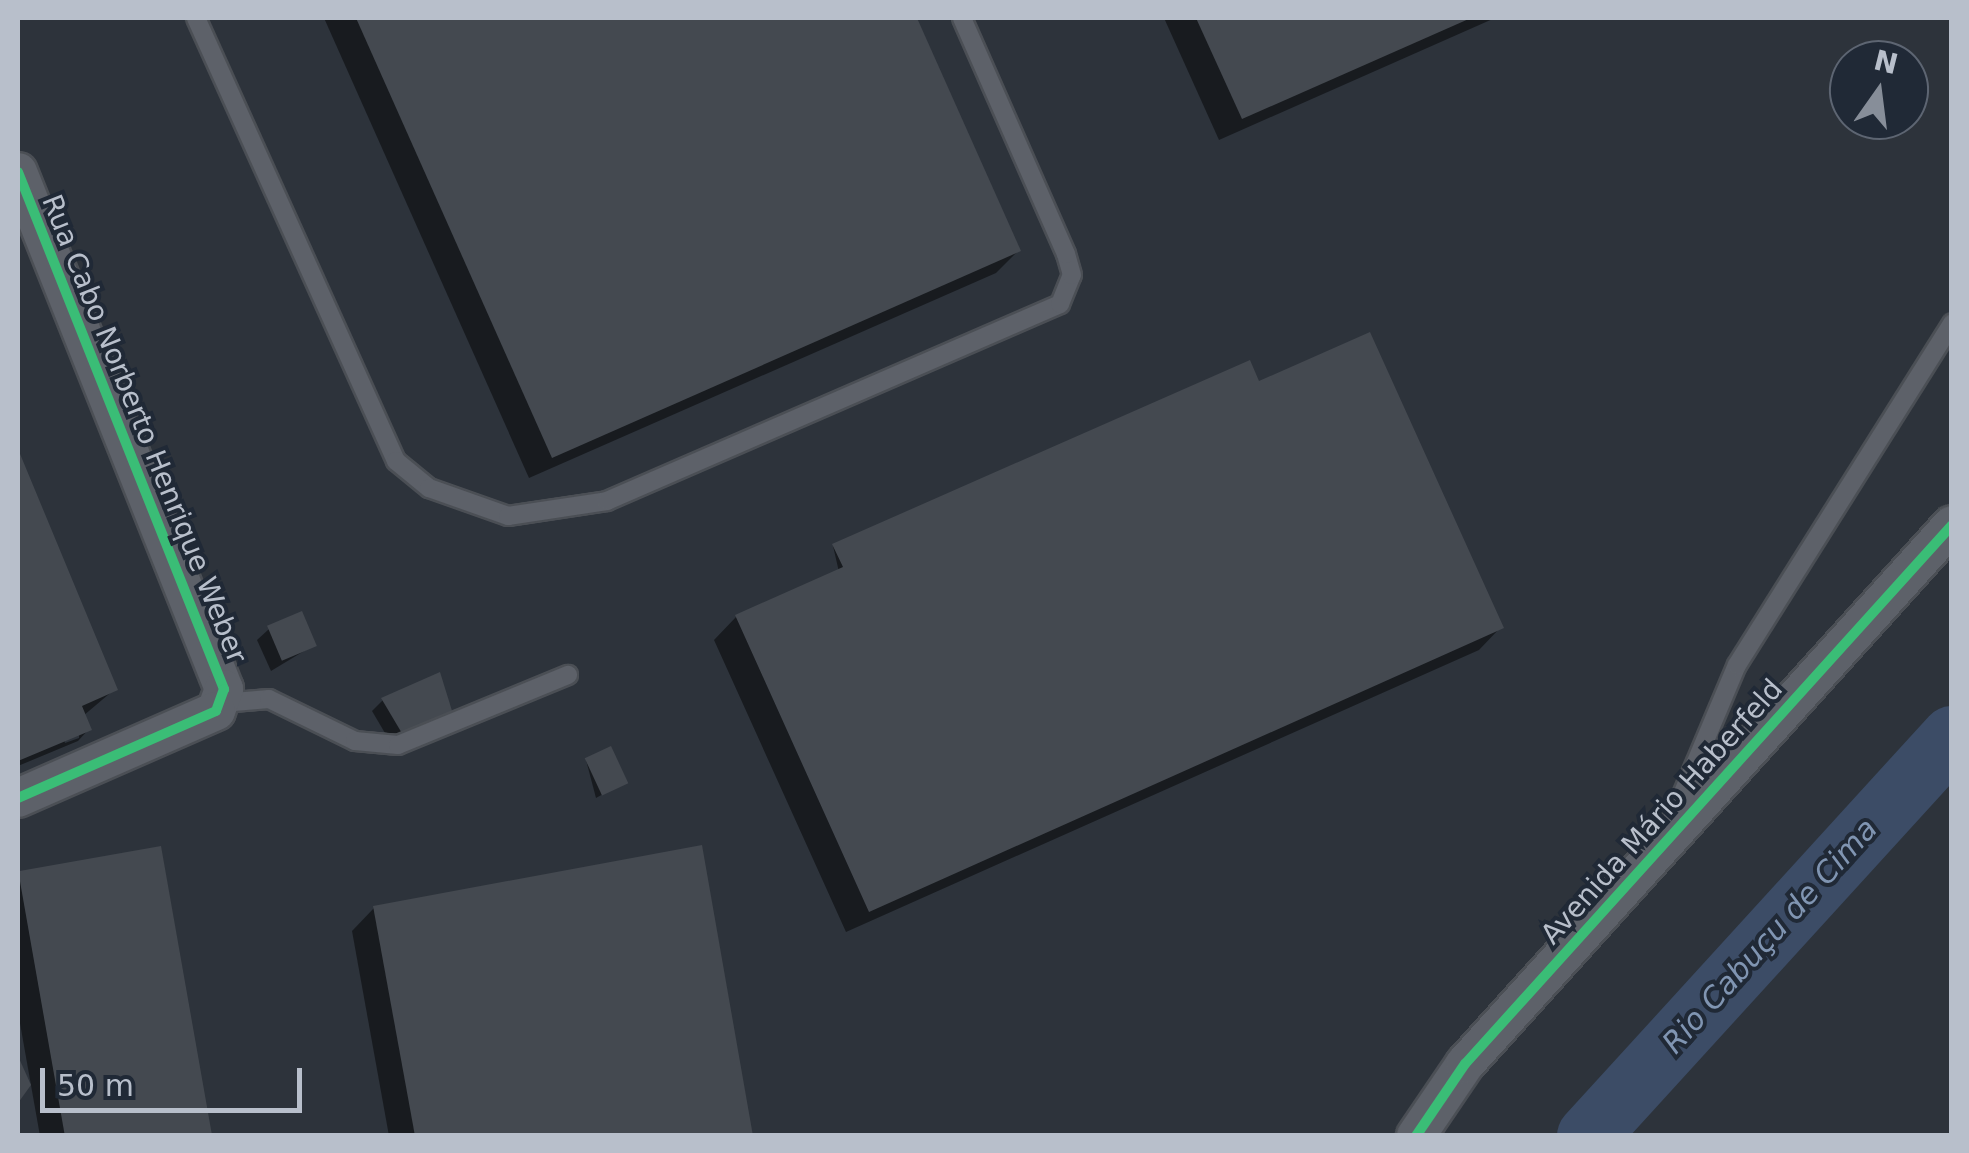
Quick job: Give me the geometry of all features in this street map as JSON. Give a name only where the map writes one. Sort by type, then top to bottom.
[{"type":"street","name":"Rua Cabo Norberto Henrique Weber","points":[[18,172],[219,674],[222,703]]},
{"type":"street","name":"Avenida Mário Haberfeld","points":[[1416,1136],[1442,1092],[1952,525]]},
{"type":"street","points":[[18,798],[222,703]]},
{"type":"lane","points":[[196,18],[396,462],[429,488],[508,516],[608,501],[1060,304],[1072,275],[1066,254],[962,18]]},
{"type":"lane","points":[[1662,846],[1737,665],[1952,323]]},
{"type":"lane","points":[[222,703],[268,700],[354,741],[398,746],[568,675]]},
{"type":"building","points":[[356,18],[917,18],[1021,251],[552,458]]},
{"type":"building","points":[[1196,18],[1471,18],[1242,119]]},
{"type":"building","points":[[1370,332],[1504,628],[869,912],[735,615],[843,567],[832,544],[1250,360],[1259,381]]},
{"type":"building","points":[[18,449],[118,690],[82,706],[92,730],[18,761]]},
{"type":"building","points":[[302,611],[317,646],[282,661],[267,626]]},
{"type":"building","points":[[440,672],[453,714],[403,735],[381,698]]},
{"type":"building","points":[[611,746],[628,783],[602,795],[585,758]]},
{"type":"building","points":[[702,845],[753,1136],[415,1136],[373,906]]},
{"type":"building","points":[[161,846],[212,1136],[65,1136],[18,871]]},
{"type":"building","points":[[18,1056],[31,1085],[18,1103]]},
{"type":"waterway","name":"Rio Cabuçu de Cima","points":[[1588,1136],[1952,737]]},
{"type":"cycle path","points":[[18,172],[224,689],[216,711],[18,798]]},
{"type":"cycle path","points":[[1416,1136],[1465,1064],[1952,525]]}]
